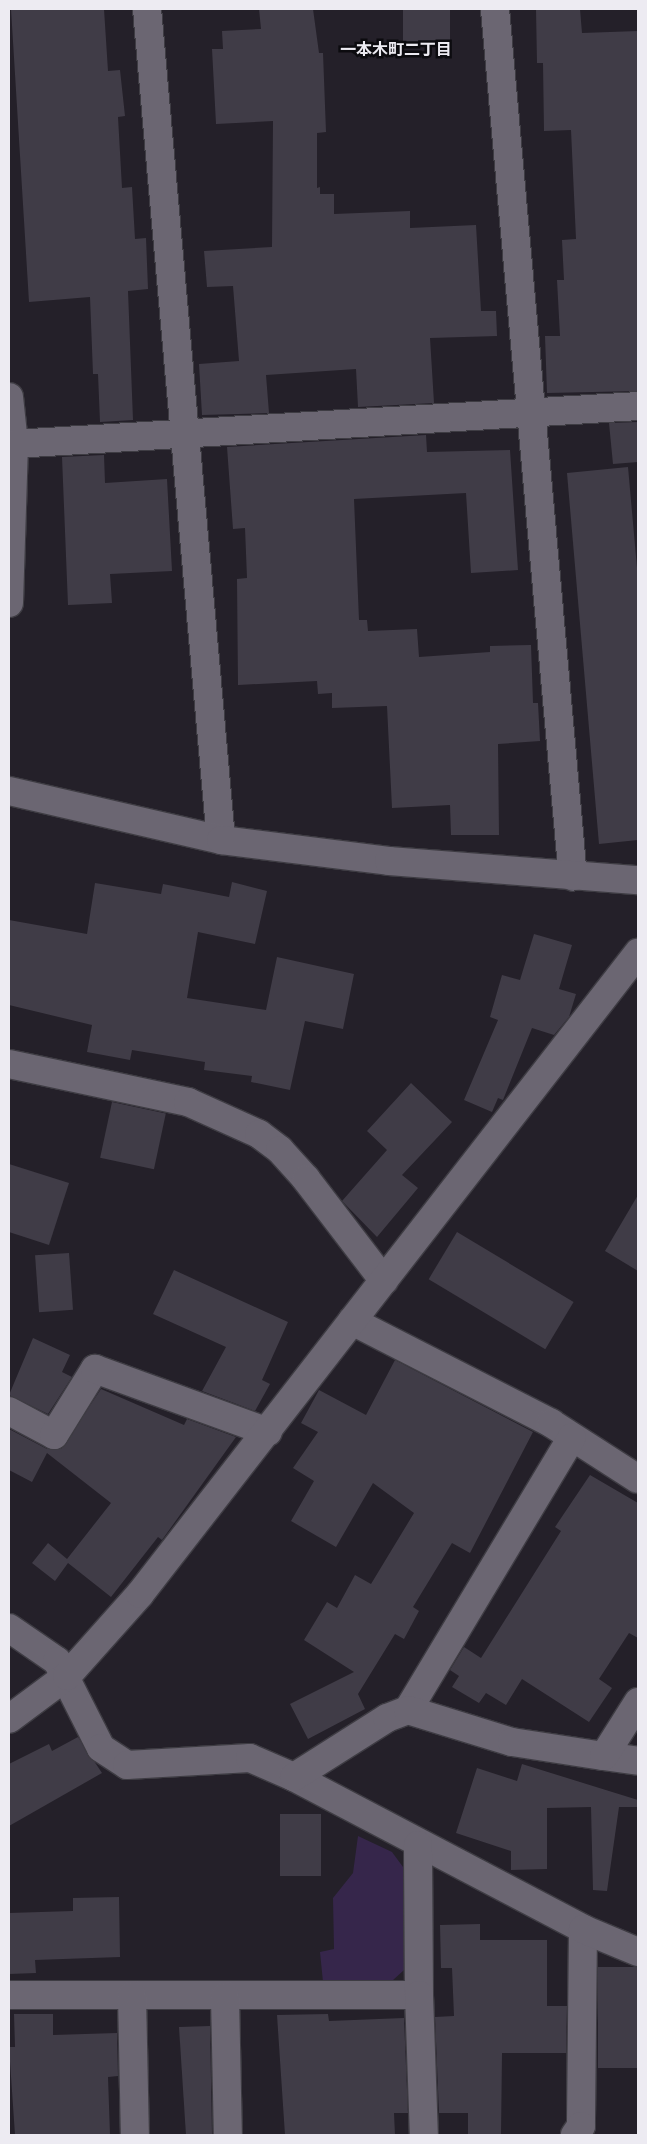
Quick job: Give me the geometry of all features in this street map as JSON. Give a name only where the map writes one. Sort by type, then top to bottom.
[{"type":"street","points":[[146,9],[187,433],[221,840]]},
{"type":"street","points":[[494,9],[529,413],[573,876]]},
{"type":"street","points":[[9,398],[14,444],[9,604]]},
{"type":"street","points":[[14,444],[638,406]]},
{"type":"street","points":[[9,791],[221,840],[389,861],[638,880]]},
{"type":"street","points":[[9,1719],[67,1676],[140,1594],[268,1432],[638,953]]},
{"type":"street","points":[[9,1064],[188,1102],[259,1134],[280,1150],[306,1179],[384,1281]]},
{"type":"street","points":[[352,1321],[488,1389],[572,1437],[638,1479]]},
{"type":"street","points":[[9,1411],[54,1435],[95,1369],[268,1432]]},
{"type":"street","points":[[408,1710],[572,1437]]},
{"type":"street","points":[[9,1628],[57,1661],[67,1676],[100,1748],[127,1765],[250,1758],[294,1777],[418,1845],[583,1928],[638,1952]]},
{"type":"street","points":[[604,1756],[638,1702]]},
{"type":"street","points":[[294,1777],[387,1718],[408,1710],[512,1742],[638,1761]]},
{"type":"street","points":[[418,1845],[419,1995],[424,2135]]},
{"type":"street","points":[[576,2135],[581,2126],[583,1928]]},
{"type":"street","points":[[9,1995],[225,1997],[419,1995]]},
{"type":"street","points":[[132,1996],[135,2135]]},
{"type":"street","points":[[225,1997],[228,2135]]},
{"type":"shaded area","points":[[358,1836],[392,1852],[403,1867],[404,1970],[392,1981],[323,1982],[320,1952],[334,1949],[333,1898],[353,1873]]},
{"type":"building","points":[[11,9],[104,9],[108,71],[120,70],[125,116],[118,117],[122,188],[132,187],[135,239],[146,238],[148,289],[128,291],[133,420],[100,422],[98,374],[93,374],[90,297],[29,302]]},
{"type":"building","points":[[259,9],[313,9],[319,53],[323,53],[326,132],[317,133],[317,188],[320,187],[320,194],[334,194],[334,214],[410,211],[410,228],[476,225],[481,311],[496,311],[497,336],[430,338],[434,403],[358,407],[356,369],[266,375],[269,413],[202,415],[199,364],[239,361],[233,286],[207,287],[204,251],[272,247],[273,121],[216,124],[212,49],[223,49],[222,31],[261,29]]},
{"type":"building","points":[[403,9],[450,9],[450,44],[403,44]]},
{"type":"building","points":[[536,9],[580,9],[582,33],[638,31],[638,391],[547,393],[545,336],[560,336],[557,280],[564,280],[562,240],[576,239],[571,130],[544,131],[543,63],[537,63]]},
{"type":"building","points":[[638,422],[638,462],[613,464],[609,423]]},
{"type":"building","points":[[426,435],[427,452],[510,450],[518,570],[471,573],[466,493],[354,499],[359,620],[367,620],[368,631],[417,629],[419,657],[490,652],[490,646],[531,645],[533,703],[538,703],[540,741],[498,744],[499,835],[451,835],[450,805],[392,808],[387,706],[332,708],[332,693],[318,694],[317,681],[238,685],[237,579],[247,578],[245,528],[233,529],[227,447]]},
{"type":"building","points":[[104,455],[105,483],[167,479],[172,571],[110,574],[112,603],[68,605],[62,457]]},
{"type":"building","points":[[628,467],[638,579],[638,840],[599,844],[567,473]]},
{"type":"building","points":[[232,882],[267,891],[255,944],[198,932],[187,998],[266,1010],[277,957],[354,974],[343,1029],[305,1021],[290,1090],[251,1082],[252,1076],[204,1070],[205,1062],[132,1050],[130,1060],[87,1052],[92,1025],[9,1005],[9,920],[87,934],[95,883],[161,894],[163,884],[229,897]]},
{"type":"building","points":[[534,934],[572,945],[559,989],[576,994],[569,1017],[554,1035],[532,1028],[503,1100],[498,1098],[492,1112],[464,1100],[498,1020],[490,1017],[502,975],[520,980]]},
{"type":"building","points":[[411,1083],[452,1122],[402,1175],[418,1188],[377,1237],[342,1201],[387,1150],[367,1131]]},
{"type":"building","points":[[112,1102],[166,1113],[154,1169],[100,1158]]},
{"type":"building","points":[[9,1164],[69,1183],[49,1245],[9,1232]]},
{"type":"building","points":[[638,1195],[638,1271],[605,1251]]},
{"type":"building","points":[[457,1232],[574,1302],[545,1349],[429,1279]]},
{"type":"building","points":[[69,1253],[73,1310],[39,1312],[35,1255]]},
{"type":"building","points":[[174,1270],[288,1322],[262,1380],[270,1384],[255,1411],[202,1391],[226,1347],[153,1314]]},
{"type":"building","points":[[33,1338],[70,1355],[62,1372],[72,1377],[48,1414],[9,1395]]},
{"type":"building","points":[[395,1360],[533,1432],[470,1553],[452,1543],[413,1607],[419,1611],[404,1639],[395,1634],[358,1694],[365,1709],[308,1739],[290,1704],[354,1672],[304,1640],[327,1602],[337,1608],[355,1575],[371,1584],[414,1513],[373,1483],[336,1547],[291,1521],[314,1481],[293,1468],[318,1432],[301,1423],[319,1390],[366,1415]]},
{"type":"building","points":[[101,1389],[184,1425],[187,1419],[236,1437],[162,1540],[158,1537],[111,1597],[68,1563],[55,1581],[32,1563],[48,1543],[67,1559],[111,1503],[47,1453],[32,1482],[9,1470],[9,1429],[47,1449],[61,1449]]},
{"type":"building","points":[[590,1475],[638,1503],[638,1638],[629,1633],[599,1679],[612,1688],[589,1722],[522,1679],[506,1705],[486,1693],[479,1703],[452,1687],[459,1676],[450,1670],[464,1647],[481,1658],[561,1531],[555,1527]]},
{"type":"building","points":[[78,1737],[102,1773],[9,1826],[9,1764],[49,1744],[52,1751]]},
{"type":"building","points":[[522,1764],[638,1800],[638,1807],[619,1807],[607,1891],[593,1890],[591,1807],[547,1808],[547,1869],[511,1870],[511,1851],[456,1833],[477,1768],[517,1781]]},
{"type":"building","points":[[280,1814],[321,1814],[321,1876],[280,1876]]},
{"type":"building","points":[[119,1897],[120,1957],[35,1960],[36,1973],[9,1974],[9,1913],[73,1911],[73,1898]]},
{"type":"building","points":[[480,1924],[480,1940],[547,1940],[547,2006],[567,2006],[566,2053],[502,2053],[501,2135],[468,2135],[468,2113],[439,2113],[435,2017],[454,2016],[452,1968],[441,1968],[440,1925]]},
{"type":"building","points":[[598,1967],[638,1967],[638,2068],[598,2068]]},
{"type":"building","points":[[14,2014],[53,2014],[53,2035],[117,2033],[118,2076],[108,2077],[110,2135],[15,2135],[9,2047],[15,2047]]},
{"type":"building","points":[[328,2014],[329,2021],[404,2018],[408,2113],[394,2113],[395,2135],[285,2135],[277,2015]]},
{"type":"building","points":[[210,2026],[212,2135],[186,2135],[179,2027]]},
{"type":"district","name":"一本木町二丁目","points":[[396,49]]}]
